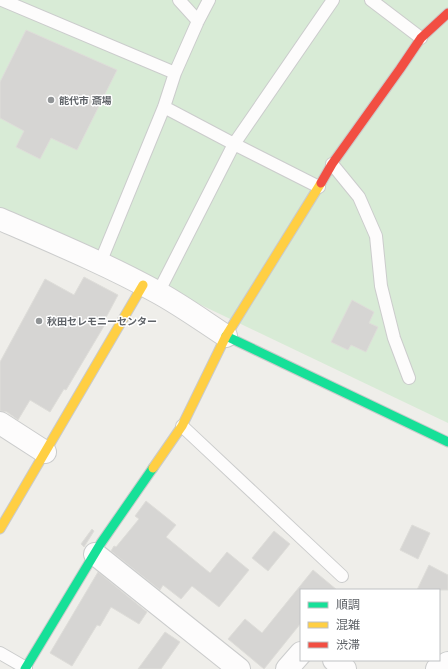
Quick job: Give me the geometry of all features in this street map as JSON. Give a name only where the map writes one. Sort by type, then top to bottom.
[{"type":"street","points":[[26,669],[101,543],[182,426],[226,336],[332,164],[421,38],[447,16]]},
{"type":"street","points":[[0,219],[100,263],[150,289],[226,336],[448,442]]},
{"type":"street","points":[[0,529],[45,452],[150,289]]},
{"type":"street","points":[[0,423],[45,452]]},
{"type":"street","points":[[94,554],[239,669]]},
{"type":"street","points":[[287,669],[300,654]]},
{"type":"street","points":[[335,661],[345,669]]},
{"type":"street","points":[[437,669],[448,663]]},
{"type":"lane","points":[[2,0],[175,73]]},
{"type":"lane","points":[[179,0],[198,22]]},
{"type":"lane","points":[[100,263],[164,107],[175,73],[208,0]]},
{"type":"lane","points":[[150,289],[234,144],[334,0]]},
{"type":"lane","points":[[371,0],[421,38]]},
{"type":"lane","points":[[164,107],[319,187]]},
{"type":"lane","points":[[332,164],[360,197],[376,236],[381,286],[394,338],[409,378]]},
{"type":"lane","points":[[182,426],[342,576]]},
{"type":"lane","points":[[0,653],[26,669]]},
{"type":"green space","points":[[0,0],[448,0],[448,423],[0,209]]},
{"type":"building","name":"能代市 斎場","points":[[26,30],[117,70],[77,150],[51,138],[40,159],[16,147],[24,131],[0,118],[0,82]]},
{"type":"building","points":[[84,277],[118,295],[102,325],[104,326],[66,390],[64,389],[50,412],[30,400],[18,420],[7,412],[0,411],[0,362],[45,279],[74,295]]},
{"type":"building","points":[[352,300],[374,312],[369,323],[378,327],[366,352],[351,345],[348,350],[331,342]]},
{"type":"building","points":[[146,501],[176,525],[166,537],[210,573],[227,552],[249,570],[219,607],[192,586],[181,599],[163,585],[160,590],[111,551],[139,519],[135,516]]},
{"type":"building","points":[[412,525],[430,533],[418,559],[400,550]]},
{"type":"building","points":[[92,529],[94,531],[84,547],[81,544]]},
{"type":"building","points":[[274,531],[290,544],[268,571],[252,558]]},
{"type":"building","points":[[429,565],[448,575],[448,590],[417,589]]},
{"type":"building","points":[[313,570],[336,589],[300,589],[300,624],[264,669],[228,639],[245,619],[262,633]]},
{"type":"building","points":[[98,572],[147,612],[139,624],[111,607],[100,626],[97,625],[72,666],[50,653]]},
{"type":"building","points":[[165,632],[180,642],[161,669],[138,669]]},
{"type":"traffic: fast","points":[[226,336],[448,442]]},
{"type":"traffic: fast","points":[[25,669],[101,543],[153,468]]},
{"type":"traffic: slow","points":[[153,468],[182,426],[226,336],[321,183]]},
{"type":"traffic: slow","points":[[0,529],[143,285]]},
{"type":"traffic: jam","points":[[321,183],[332,164],[421,38],[448,13]]},
{"type":"place","name":"能代市 斎場","points":[[51,100]]},
{"type":"place","name":"秋田セレモニーセンター","points":[[39,321]]}]
